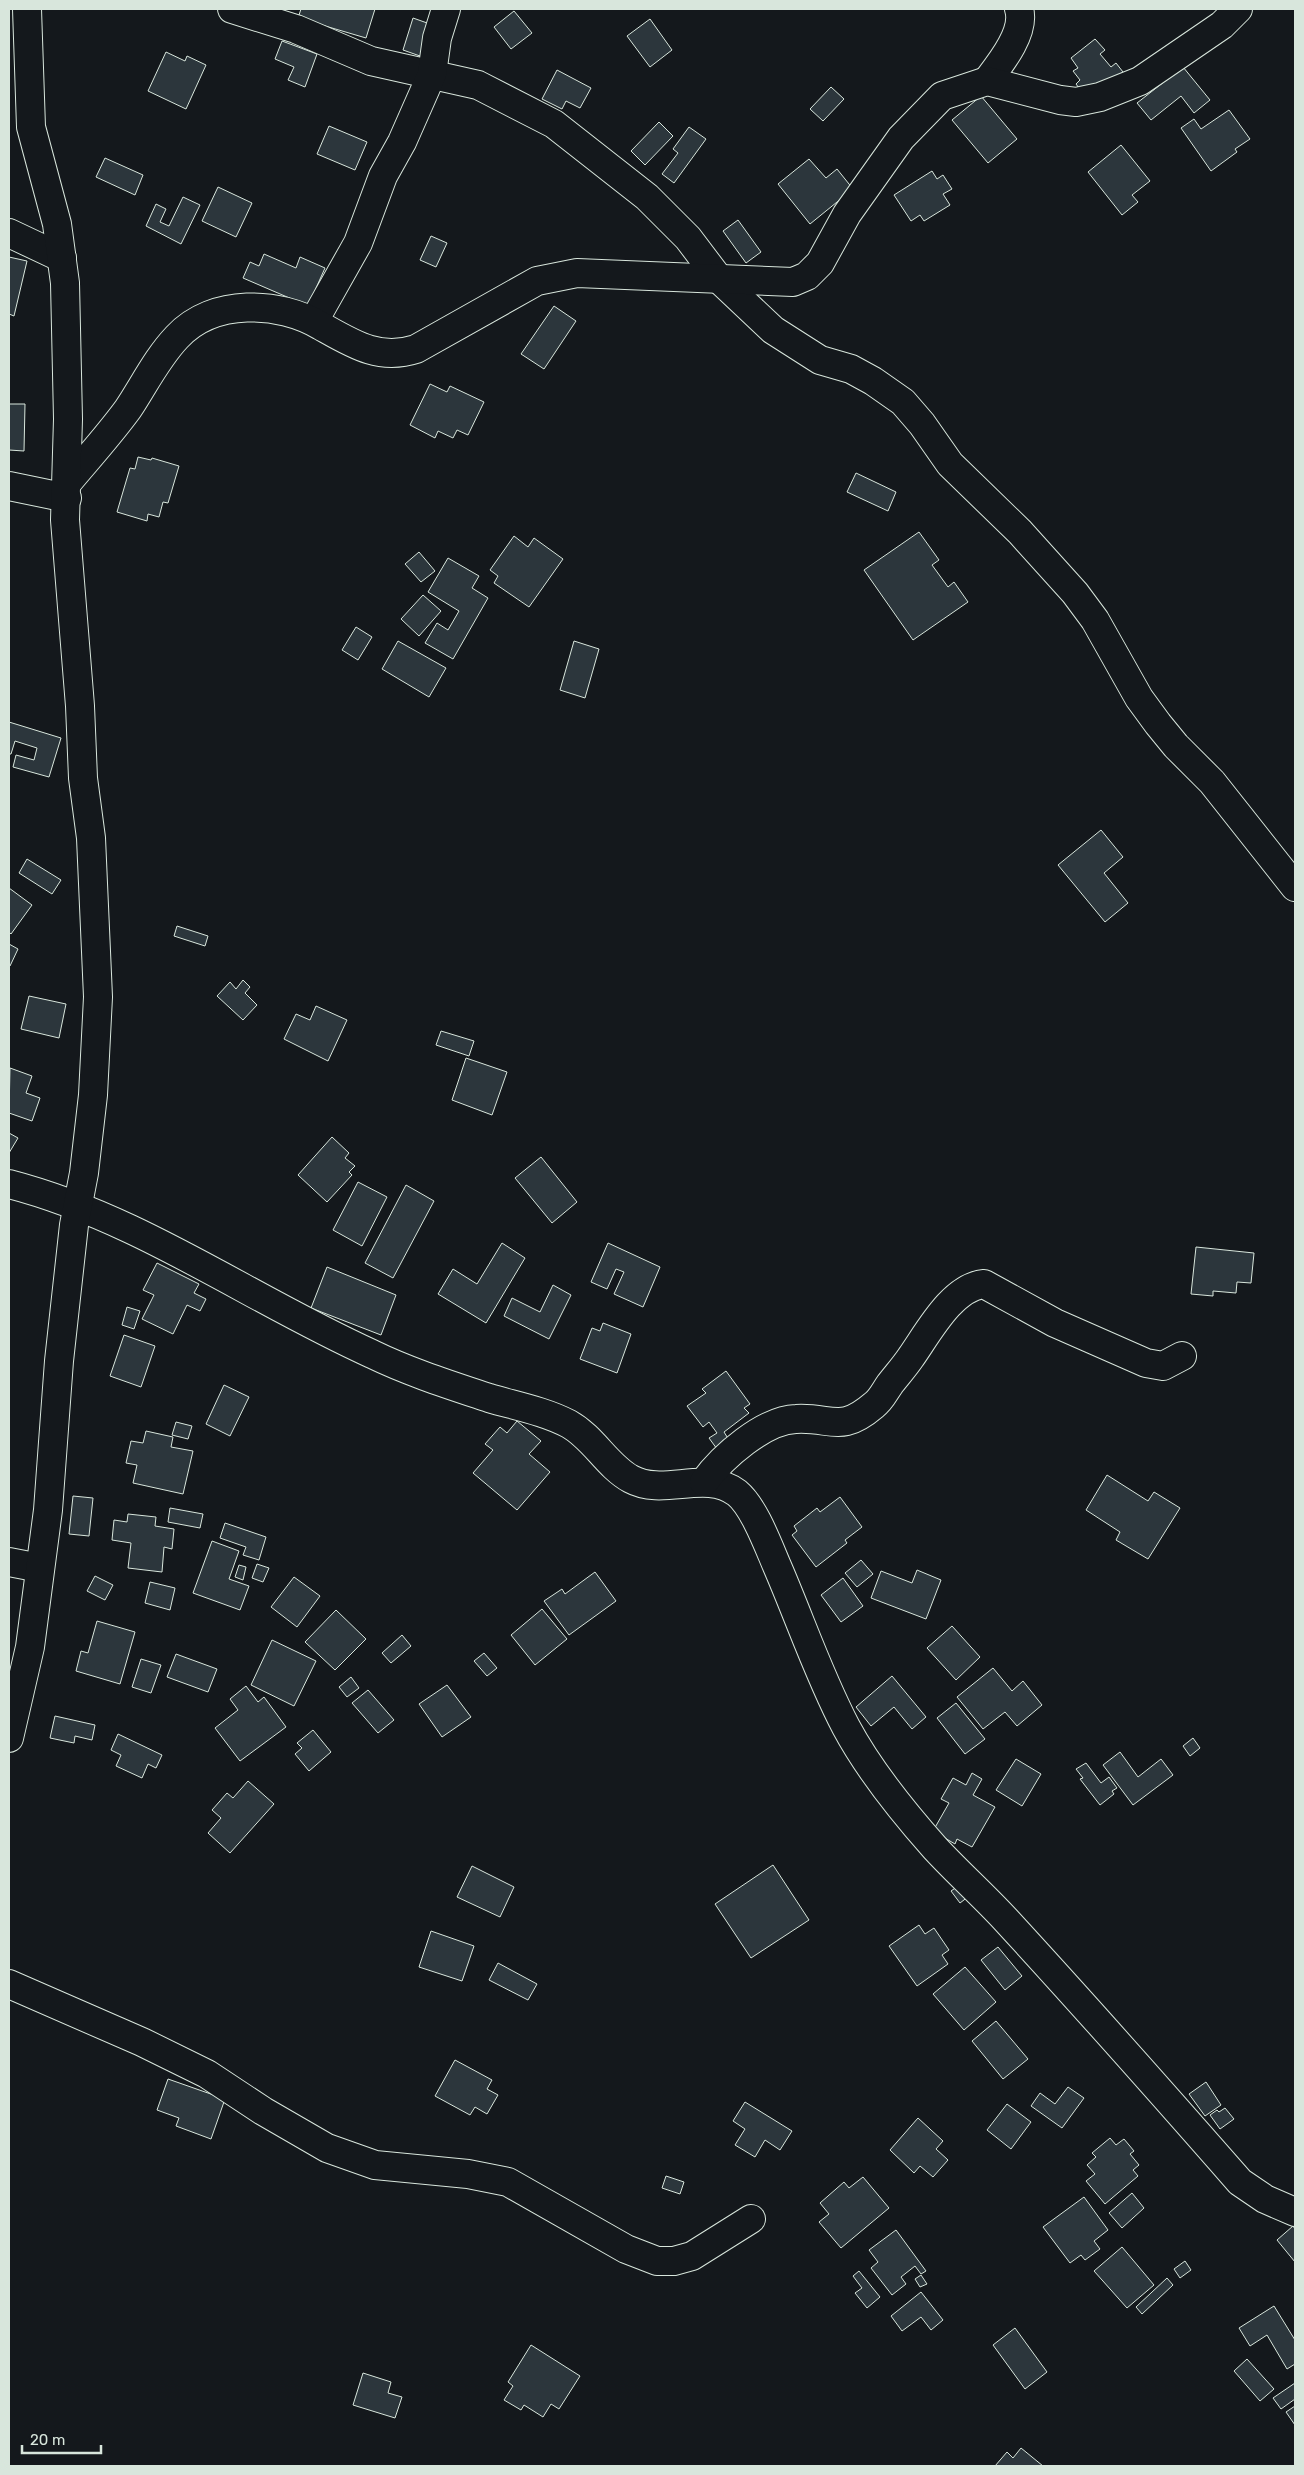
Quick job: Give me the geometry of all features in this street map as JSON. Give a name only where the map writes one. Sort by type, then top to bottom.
[{"type":"street","points":[[9,1738],[30,1647],[48,1510],[59,1361],[77,1207],[84,1173],[93,1095],[98,988],[91,838],[83,778],[80,706],[67,552],[65,283],[57,224],[31,127],[27,9]]},
{"type":"street","points":[[232,9],[296,29],[371,62],[478,85],[554,124],[647,196],[688,238],[719,278],[773,330],[820,360],[851,369],[903,402],[922,424],[950,464],[1026,538],[1075,593],[1095,620],[1139,698],[1158,724],[1176,746],[1212,782],[1295,887]]},
{"type":"street","points":[[314,321],[358,242],[383,176],[402,142],[432,74],[437,38],[446,9]]},
{"type":"street","points":[[987,81],[1015,40],[1020,14],[1019,9]]},
{"type":"street","points":[[67,490],[128,408],[170,345],[191,324],[240,307],[290,312],[314,321],[358,346],[384,354],[400,354],[416,350],[537,280],[577,273],[793,282],[807,276],[820,262],[847,214],[901,138],[942,96],[987,81],[1060,100],[1076,102],[1100,97],[1140,80],[1222,25],[1238,9]]},
{"type":"street","points":[[9,233],[62,258]]},
{"type":"street","points":[[9,486],[67,490]]},
{"type":"street","points":[[9,1184],[33,1190],[140,1233],[375,1356],[483,1396],[538,1412],[570,1425],[596,1445],[624,1474],[632,1479],[653,1486],[704,1482],[729,1488],[740,1496],[753,1515],[847,1729],[892,1795],[929,1841],[981,1893],[1082,2003],[1240,2182],[1265,2199],[1295,2212]]},
{"type":"street","points":[[704,1482],[725,1458],[760,1432],[783,1421],[796,1419],[837,1424],[851,1422],[868,1410],[876,1404],[912,1356],[940,1314],[973,1285],[984,1284],[1077,1334],[1146,1363],[1163,1366],[1182,1356]]},
{"type":"street","points":[[9,1562],[40,1568]]},
{"type":"street","points":[[9,1984],[142,2042],[208,2074],[263,2111],[327,2148],[374,2165],[468,2174],[508,2182],[626,2248],[657,2261],[674,2261],[692,2256],[750,2219]]},
{"type":"building","points":[[301,9],[375,9],[366,38],[298,18]]},
{"type":"building","points":[[514,11],[532,33],[511,49],[494,27]]},
{"type":"building","points":[[413,18],[430,24],[420,56],[403,50]]},
{"type":"building","points":[[650,19],[672,50],[650,67],[627,36]]},
{"type":"building","points":[[1095,39],[1105,50],[1100,54],[1111,67],[1116,63],[1123,72],[1097,92],[1085,96],[1076,84],[1080,80],[1073,71],[1078,68],[1071,58]]},
{"type":"building","points":[[282,41],[317,54],[305,87],[288,80],[294,67],[275,59]]},
{"type":"building","points":[[166,52],[185,61],[187,56],[206,65],[186,109],[148,91]]},
{"type":"building","points":[[1183,67],[1210,100],[1194,113],[1181,96],[1151,120],[1137,103]]},
{"type":"building","points":[[557,70],[591,88],[580,108],[566,101],[562,109],[542,99]]},
{"type":"building","points":[[831,87],[844,99],[823,121],[810,109]]},
{"type":"building","points":[[981,96],[1017,139],[988,163],[952,120]]},
{"type":"building","points":[[1229,110],[1250,139],[1235,149],[1237,152],[1211,171],[1181,128],[1194,119],[1201,129]]},
{"type":"building","points":[[659,122],[673,136],[645,165],[631,151]]},
{"type":"building","points":[[329,126],[367,142],[355,170],[317,154]]},
{"type":"building","points":[[689,127],[706,139],[674,183],[662,174],[678,153],[673,149]]},
{"type":"building","points":[[1121,145],[1150,181],[1132,195],[1138,202],[1122,215],[1088,172]]},
{"type":"building","points":[[105,158],[143,175],[135,195],[96,177]]},
{"type":"building","points":[[809,159],[826,178],[837,169],[853,189],[810,224],[778,184]]},
{"type":"building","points":[[932,171],[937,179],[943,175],[952,189],[943,194],[950,205],[924,221],[920,215],[911,221],[894,195]]},
{"type":"building","points":[[218,187],[252,203],[236,237],[202,221]]},
{"type":"building","points":[[183,197],[200,205],[181,244],[146,226],[156,204],[166,209],[160,222],[169,226]]},
{"type":"building","points":[[738,220],[761,252],[746,263],[723,231]]},
{"type":"building","points":[[431,236],[447,243],[436,267],[420,260]]},
{"type":"building","points":[[264,254],[296,268],[300,257],[325,268],[308,306],[243,278],[250,262],[259,266]]},
{"type":"building","points":[[9,257],[27,261],[14,316],[9,314]]},
{"type":"building","points":[[554,306],[576,321],[544,369],[521,354]]},
{"type":"building","points":[[430,384],[447,392],[450,386],[484,402],[468,435],[457,430],[453,438],[438,431],[435,438],[410,425]]},
{"type":"building","points":[[9,404],[25,404],[24,451],[9,450]]},
{"type":"building","points":[[138,457],[151,460],[152,458],[179,466],[168,503],[163,502],[159,517],[148,514],[147,521],[117,512],[130,468],[135,469]]},
{"type":"building","points":[[856,473],[896,492],[888,511],[847,492]]},
{"type":"building","points":[[919,532],[939,560],[932,565],[948,587],[954,582],[968,602],[913,640],[864,570]]},
{"type":"building","points":[[514,536],[528,547],[534,538],[563,559],[529,607],[494,583],[498,576],[490,570]]},
{"type":"building","points":[[419,552],[435,571],[421,582],[405,564]]},
{"type":"building","points":[[448,558],[479,576],[472,588],[488,598],[453,659],[425,643],[437,623],[448,630],[459,611],[428,592]]},
{"type":"building","points":[[423,595],[441,611],[419,636],[401,619]]},
{"type":"building","points":[[356,627],[372,637],[358,660],[342,650]]},
{"type":"building","points":[[398,641],[446,668],[429,697],[382,669]]},
{"type":"building","points":[[574,641],[599,649],[585,698],[560,690]]},
{"type":"building","points":[[9,722],[61,738],[49,777],[13,767],[16,755],[34,760],[37,748],[15,741],[11,754],[9,754]]},
{"type":"building","points":[[1101,830],[1123,857],[1104,873],[1128,903],[1105,922],[1058,865]]},
{"type":"building","points":[[27,859],[61,880],[52,894],[19,873]]},
{"type":"building","points":[[9,888],[32,905],[11,934],[9,932]]},
{"type":"building","points":[[177,926],[208,936],[205,946],[174,936]]},
{"type":"building","points":[[9,944],[18,949],[10,966],[9,965]]},
{"type":"building","points":[[243,980],[250,987],[245,993],[257,1005],[243,1020],[217,996],[230,982],[236,989]]},
{"type":"building","points":[[29,996],[66,1004],[59,1038],[21,1029]]},
{"type":"building","points":[[316,1006],[347,1020],[328,1061],[284,1039],[296,1014],[310,1020]]},
{"type":"building","points":[[441,1031],[474,1041],[469,1056],[436,1045]]},
{"type":"building","points":[[466,1058],[507,1072],[492,1115],[452,1100]]},
{"type":"building","points":[[10,1068],[32,1076],[26,1093],[40,1098],[32,1121],[9,1113]]},
{"type":"building","points":[[9,1133],[18,1138],[9,1153]]},
{"type":"building","points":[[332,1137],[349,1153],[345,1158],[355,1166],[349,1172],[352,1175],[327,1202],[298,1175]]},
{"type":"building","points":[[541,1157],[577,1202],[552,1223],[515,1178]]},
{"type":"building","points":[[358,1182],[387,1197],[362,1246],[333,1230]]},
{"type":"building","points":[[406,1185],[434,1201],[393,1278],[365,1263]]},
{"type":"building","points":[[502,1243],[525,1258],[486,1323],[438,1294],[453,1269],[477,1284]]},
{"type":"building","points":[[608,1243],[660,1267],[643,1307],[614,1294],[624,1272],[616,1269],[607,1289],[591,1282]]},
{"type":"building","points":[[1196,1247],[1254,1253],[1251,1283],[1237,1282],[1236,1293],[1213,1291],[1213,1296],[1191,1294]]},
{"type":"building","points":[[157,1263],[199,1284],[194,1293],[206,1299],[200,1311],[187,1305],[173,1334],[142,1319],[154,1295],[143,1290]]},
{"type":"building","points":[[327,1267],[396,1295],[381,1335],[311,1308]]},
{"type":"building","points":[[553,1285],[571,1295],[549,1339],[504,1316],[512,1298],[540,1312]]},
{"type":"building","points":[[127,1307],[140,1311],[134,1329],[122,1325]]},
{"type":"building","points":[[603,1323],[631,1334],[617,1373],[580,1359],[592,1328],[600,1331]]},
{"type":"building","points":[[124,1335],[155,1346],[141,1387],[110,1376]]},
{"type":"building","points":[[726,1371],[750,1404],[744,1408],[749,1413],[724,1432],[729,1440],[717,1449],[709,1438],[717,1433],[709,1422],[703,1427],[687,1406],[706,1393],[702,1389]]},
{"type":"building","points":[[224,1385],[249,1397],[230,1436],[206,1424]]},
{"type":"building","points":[[517,1421],[541,1441],[529,1454],[550,1472],[517,1510],[473,1473],[493,1450],[485,1444],[500,1427],[507,1433]]},
{"type":"building","points":[[176,1422],[192,1426],[188,1439],[172,1435]]},
{"type":"building","points":[[146,1431],[173,1437],[171,1447],[193,1451],[183,1494],[133,1483],[137,1465],[126,1463],[131,1441],[143,1443]]},
{"type":"building","points":[[1107,1475],[1148,1501],[1154,1492],[1180,1508],[1148,1559],[1116,1540],[1120,1532],[1086,1510]]},
{"type":"building","points":[[73,1496],[93,1498],[89,1536],[69,1534]]},
{"type":"building","points":[[840,1497],[862,1527],[845,1540],[847,1543],[816,1567],[792,1535],[797,1531],[794,1526],[817,1508],[820,1512]]},
{"type":"building","points":[[170,1508],[203,1514],[200,1528],[168,1522]]},
{"type":"building","points":[[128,1514],[156,1517],[155,1526],[174,1529],[172,1549],[164,1547],[162,1572],[128,1568],[131,1543],[112,1540],[114,1520],[127,1522]]},
{"type":"building","points":[[225,1523],[266,1537],[259,1560],[243,1555],[246,1547],[220,1538]]},
{"type":"building","points":[[212,1541],[239,1551],[229,1579],[249,1586],[240,1610],[193,1593]]},
{"type":"building","points":[[861,1560],[873,1574],[857,1587],[845,1573]]},
{"type":"building","points":[[257,1564],[269,1568],[263,1582],[252,1578]]},
{"type":"building","points":[[239,1565],[246,1567],[243,1580],[235,1577]]},
{"type":"building","points":[[917,1570],[941,1580],[926,1619],[871,1598],[881,1571],[912,1583]]},
{"type":"building","points":[[595,1572],[616,1601],[569,1635],[544,1601],[562,1589],[565,1594]]},
{"type":"building","points":[[95,1576],[113,1585],[105,1600],[87,1591]]},
{"type":"building","points":[[294,1577],[320,1596],[297,1627],[271,1607]]},
{"type":"building","points":[[843,1578],[863,1606],[841,1622],[821,1595]]},
{"type":"building","points":[[150,1582],[175,1588],[170,1610],[145,1603]]},
{"type":"building","points":[[542,1609],[567,1639],[535,1665],[511,1635]]},
{"type":"building","points":[[336,1610],[366,1639],[335,1670],[305,1642]]},
{"type":"building","points":[[97,1621],[135,1632],[120,1684],[76,1671],[81,1651],[88,1653]]},
{"type":"building","points":[[952,1626],[980,1657],[956,1680],[927,1648]]},
{"type":"building","points":[[402,1635],[411,1646],[391,1663],[382,1653]]},
{"type":"building","points":[[272,1640],[316,1661],[294,1706],[251,1685]]},
{"type":"building","points":[[484,1653],[497,1668],[487,1676],[474,1661]]},
{"type":"building","points":[[176,1654],[217,1669],[208,1692],[167,1677]]},
{"type":"building","points":[[141,1659],[161,1665],[151,1693],[132,1687]]},
{"type":"building","points":[[993,1668],[1012,1691],[1023,1681],[1042,1705],[1017,1726],[1005,1712],[983,1729],[957,1697]]},
{"type":"building","points":[[892,1676],[926,1717],[912,1729],[894,1707],[871,1726],[856,1707]]},
{"type":"building","points":[[351,1677],[359,1688],[347,1697],[339,1687]]},
{"type":"building","points":[[447,1685],[471,1717],[442,1737],[419,1704]]},
{"type":"building","points":[[246,1686],[258,1702],[264,1697],[286,1727],[240,1761],[215,1728],[238,1710],[230,1699]]},
{"type":"building","points":[[368,1690],[394,1720],[378,1733],[352,1703]]},
{"type":"building","points":[[956,1703],[985,1739],[965,1754],[937,1718]]},
{"type":"building","points":[[55,1716],[95,1725],[92,1740],[75,1736],[74,1743],[50,1738]]},
{"type":"building","points":[[313,1730],[331,1752],[309,1771],[295,1754],[302,1748],[297,1743]]},
{"type":"building","points":[[118,1734],[162,1755],[156,1768],[148,1764],[142,1778],[116,1766],[121,1755],[111,1750]]},
{"type":"building","points":[[1193,1738],[1200,1748],[1190,1756],[1183,1746]]},
{"type":"building","points":[[1120,1752],[1138,1777],[1161,1759],[1173,1775],[1133,1805],[1103,1765]]},
{"type":"building","points":[[1016,1759],[1041,1774],[1022,1806],[996,1790]]},
{"type":"building","points":[[1086,1763],[1101,1783],[1109,1777],[1117,1788],[1112,1791],[1114,1794],[1100,1805],[1080,1779],[1083,1778],[1076,1769]]},
{"type":"building","points":[[972,1773],[982,1779],[973,1795],[995,1807],[972,1847],[957,1839],[955,1844],[933,1831],[949,1803],[941,1799],[953,1778],[966,1785]]},
{"type":"building","points":[[248,1781],[274,1804],[230,1853],[208,1833],[221,1818],[212,1810],[227,1793],[233,1798]]},
{"type":"building","points":[[773,1865],[809,1920],[751,1958],[715,1904]]},
{"type":"building","points":[[472,1866],[514,1887],[500,1917],[457,1897]]},
{"type":"building","points":[[964,1882],[973,1893],[960,1903],[951,1891]]},
{"type":"building","points":[[919,1925],[925,1934],[934,1928],[949,1950],[942,1955],[948,1964],[917,1986],[889,1946]]},
{"type":"building","points":[[431,1931],[474,1946],[462,1981],[419,1967]]},
{"type":"building","points":[[998,1947],[1022,1976],[1005,1990],[981,1960]]},
{"type":"building","points":[[498,1963],[537,1984],[528,2000],[489,1980]]},
{"type":"building","points":[[965,1967],[996,2002],[964,2030],[933,1994]]},
{"type":"building","points":[[996,2021],[1028,2059],[1003,2079],[972,2041]]},
{"type":"building","points":[[455,2060],[492,2080],[487,2089],[498,2095],[487,2114],[475,2107],[470,2115],[435,2096]]},
{"type":"building","points":[[168,2079],[225,2099],[211,2139],[176,2126],[179,2118],[157,2110]]},
{"type":"building","points":[[1206,2082],[1221,2105],[1205,2116],[1189,2094]]},
{"type":"building","points":[[1068,2087],[1084,2098],[1062,2128],[1031,2106],[1040,2093],[1055,2104]]},
{"type":"building","points":[[745,2102],[792,2131],[780,2150],[765,2140],[755,2157],[735,2145],[745,2129],[733,2121]]},
{"type":"building","points":[[1007,2104],[1031,2122],[1011,2149],[987,2130]]},
{"type":"building","points":[[1225,2108],[1234,2119],[1220,2129],[1210,2115],[1217,2110],[1219,2112]]},
{"type":"building","points":[[918,2118],[943,2141],[936,2149],[948,2160],[933,2177],[920,2166],[914,2173],[890,2150]]},
{"type":"building","points":[[1110,2138],[1116,2145],[1124,2139],[1134,2151],[1130,2154],[1139,2165],[1133,2170],[1138,2176],[1105,2204],[1086,2181],[1095,2174],[1087,2165],[1096,2157],[1092,2153]]},
{"type":"building","points":[[666,2176],[684,2182],[680,2194],[662,2188]]},
{"type":"building","points":[[863,2177],[889,2208],[841,2248],[819,2222],[829,2214],[820,2203],[844,2182],[849,2188]]},
{"type":"building","points":[[1132,2193],[1144,2208],[1122,2228],[1109,2213]]},
{"type":"building","points":[[1084,2197],[1108,2230],[1094,2241],[1100,2249],[1085,2260],[1081,2255],[1070,2263],[1043,2227]]},
{"type":"building","points":[[1293,2226],[1295,2229],[1295,2262],[1277,2240]]},
{"type":"building","points":[[896,2230],[926,2271],[921,2274],[915,2266],[901,2277],[906,2284],[892,2295],[871,2268],[878,2262],[869,2250]]},
{"type":"building","points":[[1122,2247],[1154,2285],[1127,2308],[1094,2271]]},
{"type":"building","points":[[1185,2261],[1191,2270],[1180,2278],[1174,2269]]},
{"type":"building","points":[[859,2271],[880,2297],[867,2308],[855,2293],[862,2288],[853,2276]]},
{"type":"building","points":[[921,2275],[927,2284],[920,2287],[915,2279]]},
{"type":"building","points":[[1167,2278],[1173,2285],[1142,2314],[1136,2307]]},
{"type":"building","points":[[921,2292],[943,2320],[931,2330],[921,2317],[902,2331],[891,2316]]},
{"type":"building","points":[[1274,2306],[1295,2340],[1295,2364],[1287,2369],[1267,2335],[1250,2346],[1239,2328]]},
{"type":"building","points":[[1015,2328],[1047,2372],[1025,2389],[993,2345]]},
{"type":"building","points":[[531,2345],[580,2376],[559,2409],[551,2404],[543,2417],[524,2405],[521,2410],[504,2400],[513,2386],[508,2382]]},
{"type":"building","points":[[1247,2359],[1274,2389],[1260,2401],[1234,2371]]},
{"type":"building","points":[[363,2373],[391,2382],[388,2393],[402,2397],[395,2418],[353,2405]]},
{"type":"building","points":[[1295,2383],[1295,2399],[1281,2409],[1273,2398]]},
{"type":"building","points":[[1295,2406],[1295,2425],[1286,2412]]},
{"type":"building","points":[[1021,2448],[1043,2466],[995,2466],[1007,2452],[1013,2458]]}]
